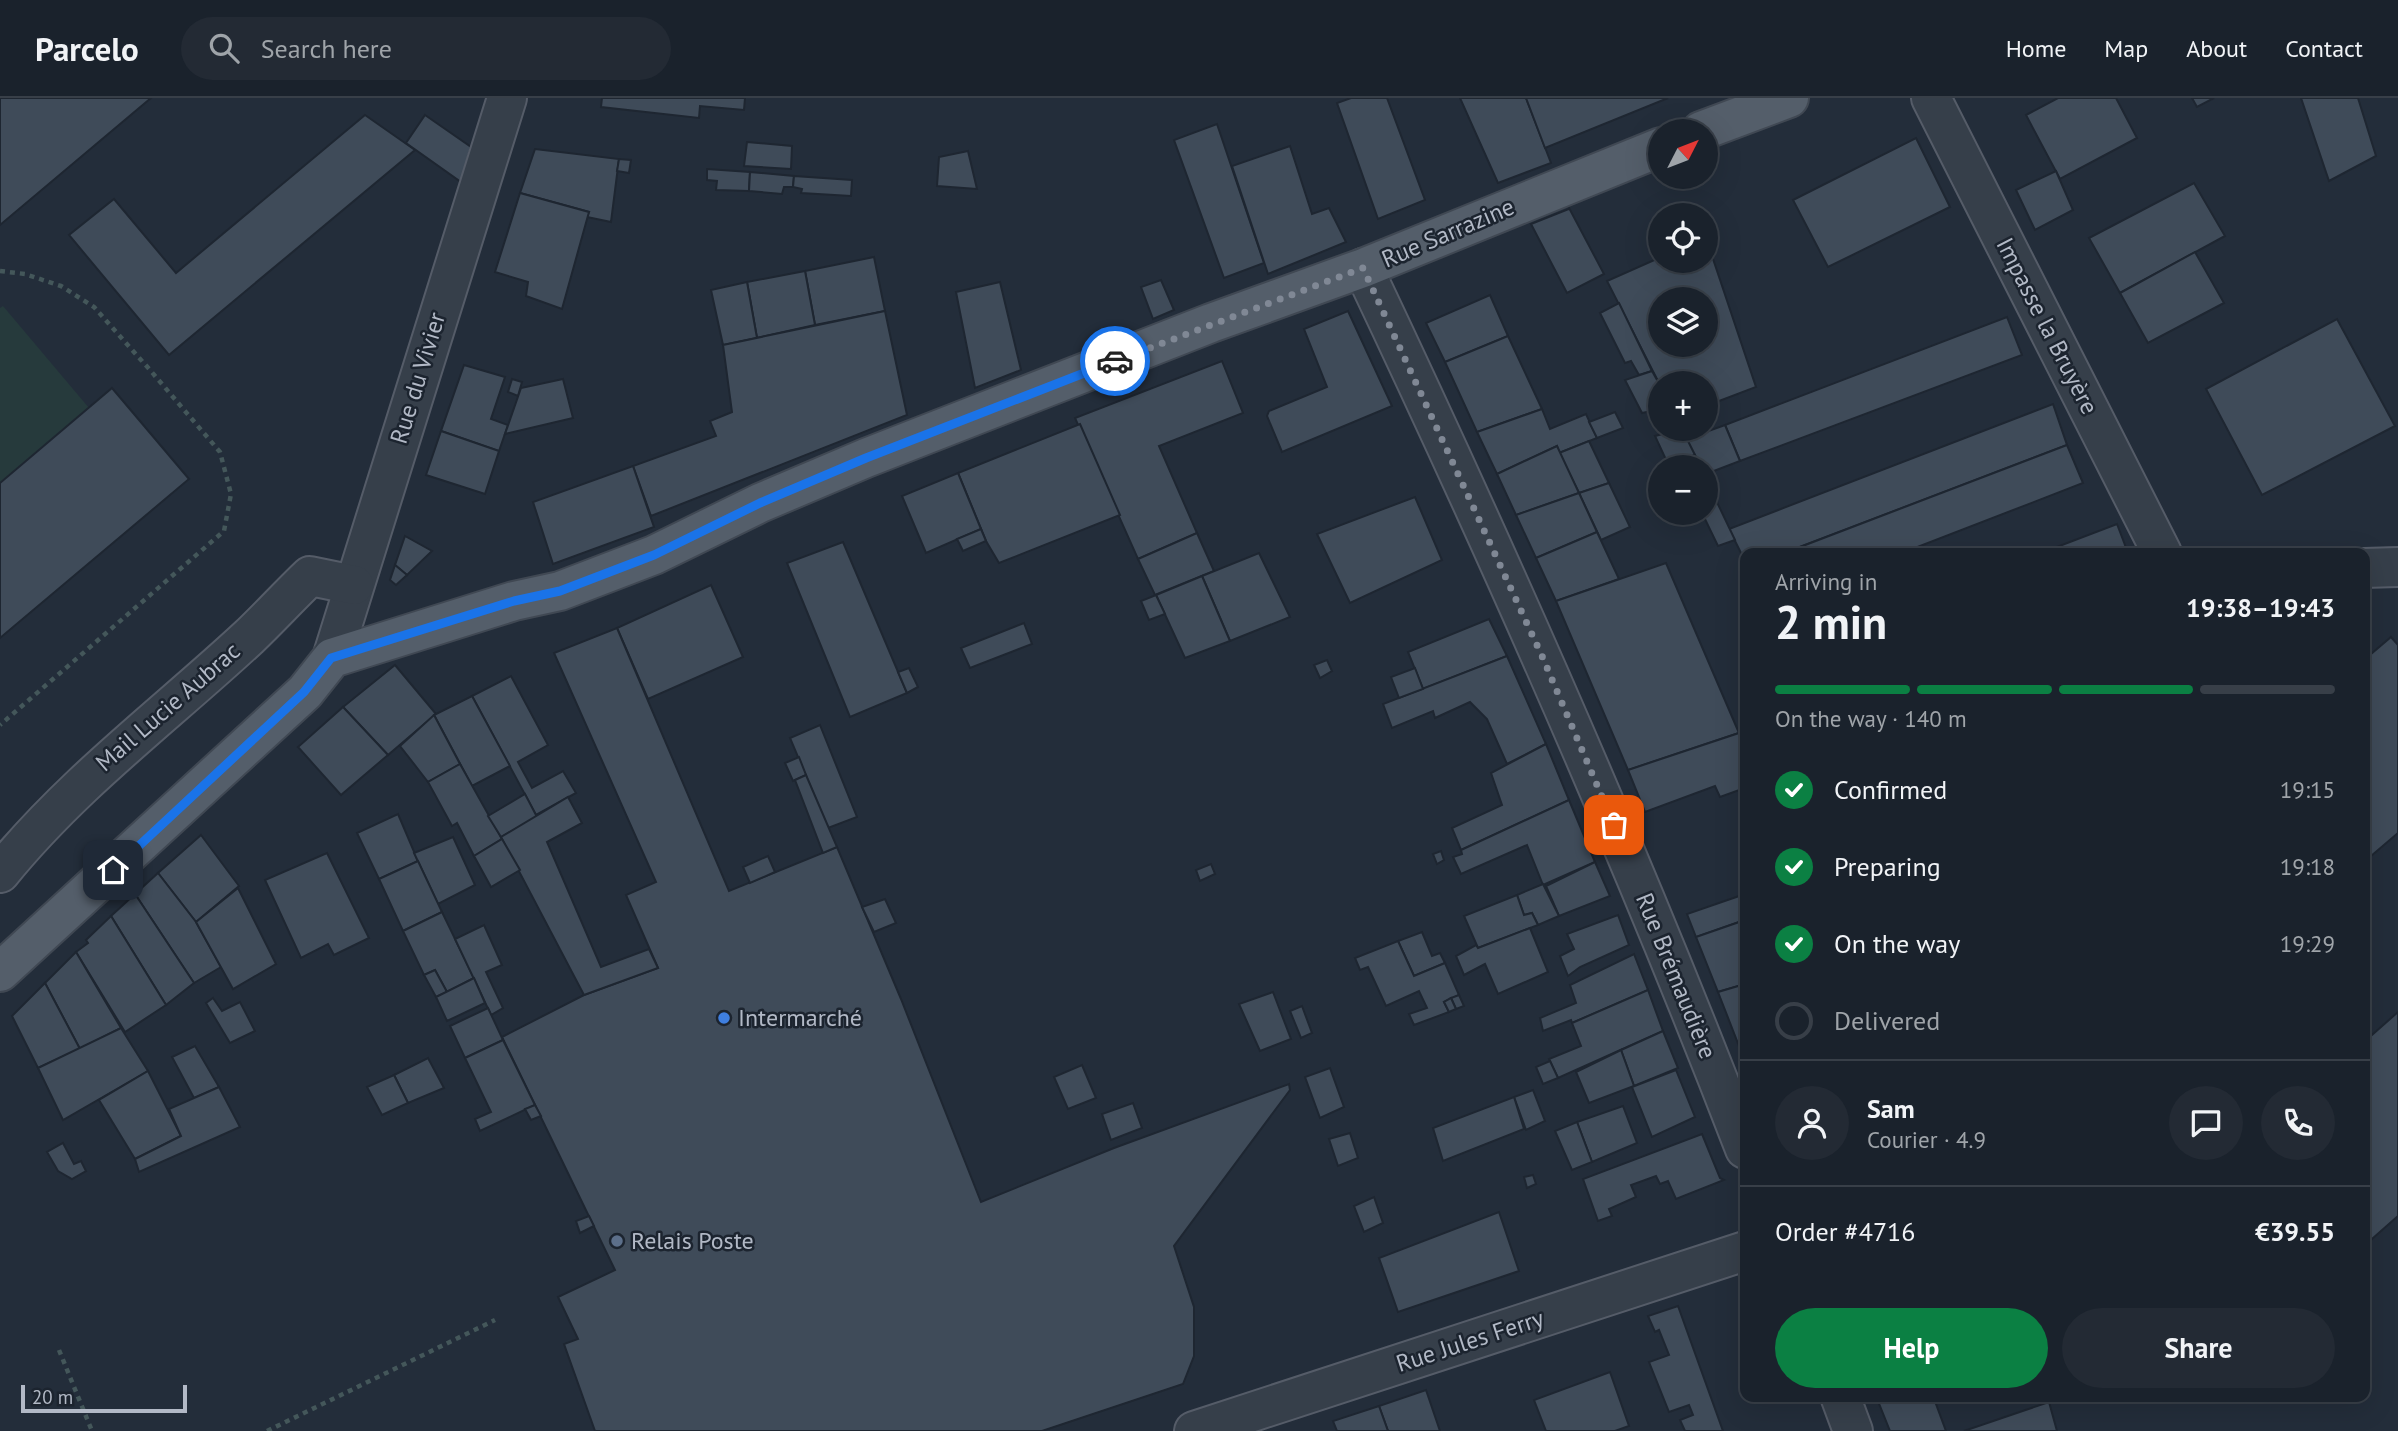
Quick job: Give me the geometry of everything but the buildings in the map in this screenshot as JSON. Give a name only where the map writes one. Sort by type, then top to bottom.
[{"type":"main road","points":[[1718,125],[1789,98]]},
{"type":"main road","name":"Rue Sarrazine","points":[[331,658],[514,601],[560,591],[654,555],[760,503],[866,458],[1212,323],[1363,268],[1648,152]]},
{"type":"main road","points":[[0,972],[304,692],[331,658]]},
{"type":"street","name":"Rue du Vivier","points":[[331,658],[507,98]]},
{"type":"street","name":"Impasse la Bruyère","points":[[1931,98],[2159,548]]},
{"type":"street","name":"Rue Brémaudière","points":[[1363,268],[1542,656],[1676,971],[1740,1136]]},
{"type":"street","points":[[2370,568],[2398,567]]},
{"type":"street","name":"Mail Lucie Aubrac","points":[[0,873],[42,824],[97,769],[250,636],[310,576],[354,585]]},
{"type":"street","name":"Rue Jules Ferry","points":[[1194,1431],[1740,1253]]},
{"type":"street","points":[[1842,1402],[1853,1431]]},
{"type":"path","points":[[0,271],[25,274],[61,286],[94,307],[220,452],[231,494],[224,531],[0,725]]},
{"type":"path","points":[[268,1431],[495,1320]]},
{"type":"path","points":[[59,1350],[92,1431]]},
{"type":"green space","points":[[3,306],[89,408],[0,483],[0,308]]},
{"type":"way so far","points":[[1115,361],[1363,268],[1542,656],[1614,825]]},
{"type":"place","name":"Intermarché","points":[[724,1018]]},
{"type":"place","name":"Relais Poste","points":[[617,1241]]},
{"type":"route","points":[[113,870],[304,692],[331,658],[514,601],[560,591],[654,555],[760,503],[866,458],[1115,361]]}]
